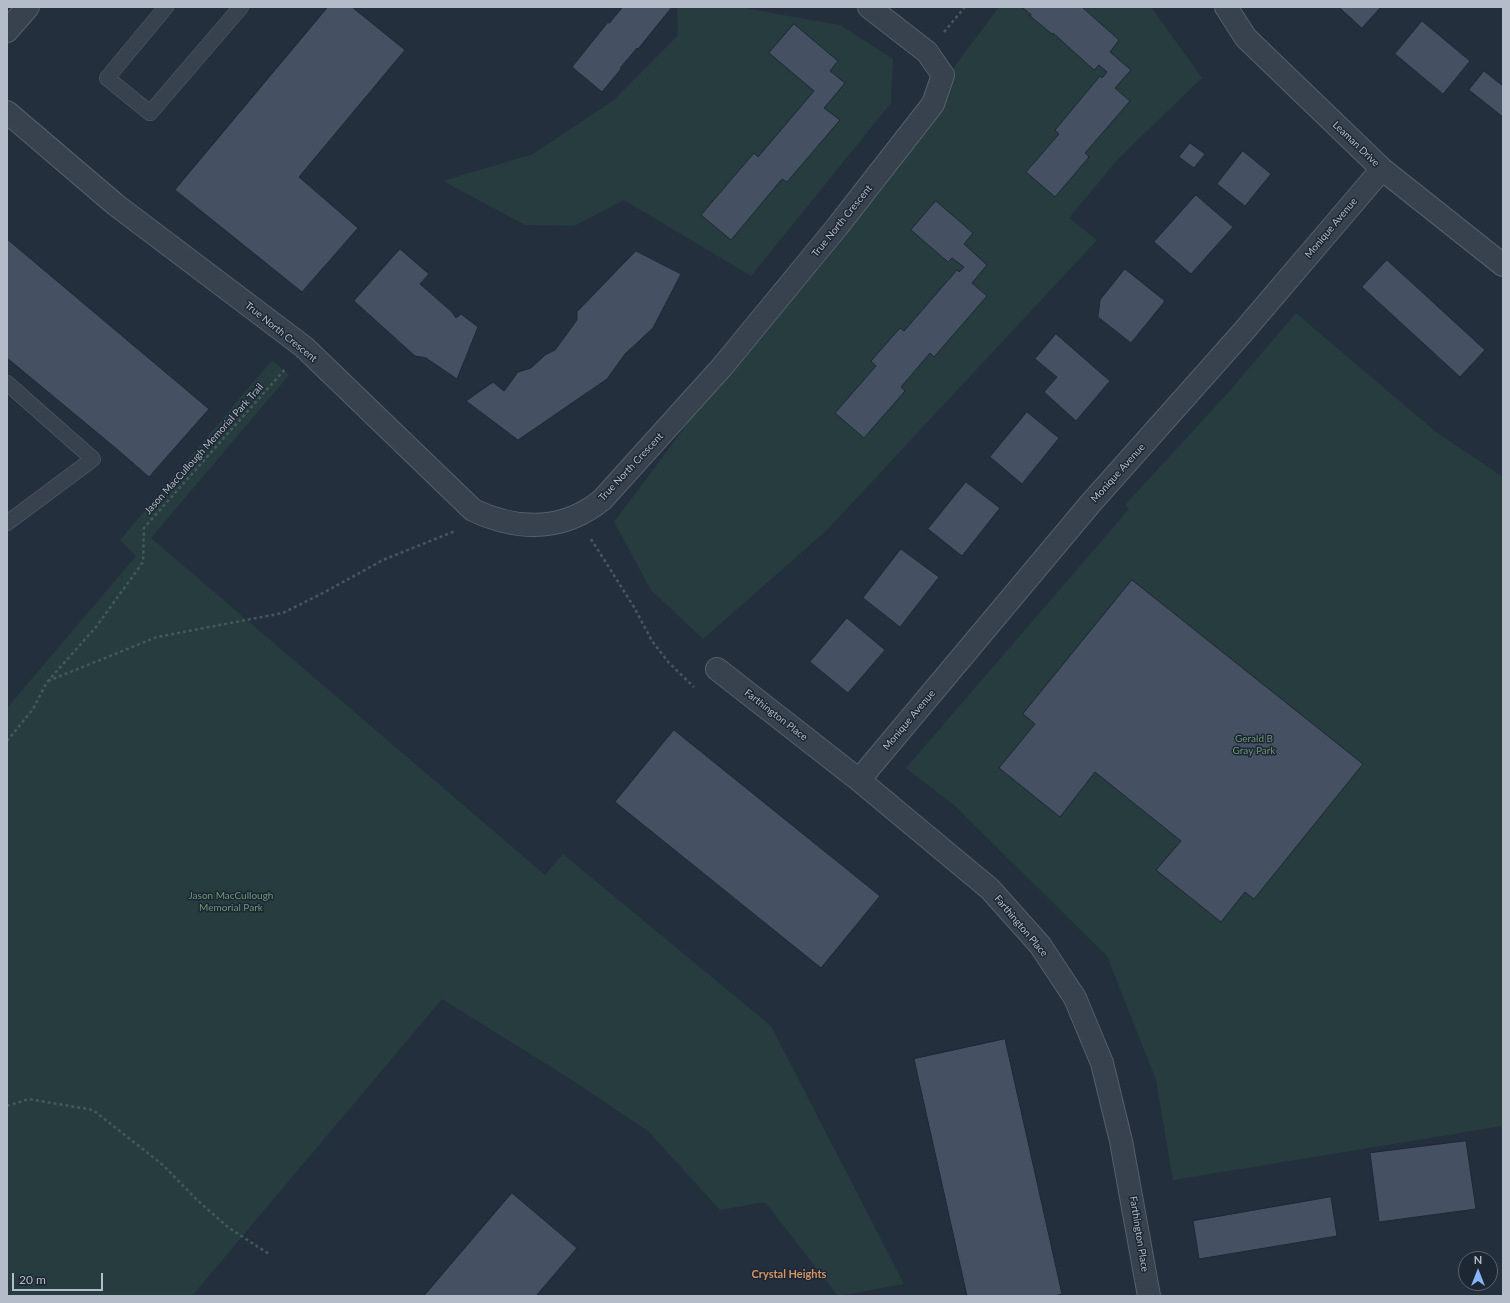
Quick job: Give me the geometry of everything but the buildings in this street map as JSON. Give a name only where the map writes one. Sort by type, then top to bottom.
[{"type":"street","points":[[7,31],[28,7]]},
{"type":"street","name":"True North Crescent","points":[[7,112],[116,205],[304,348],[473,510],[489,518],[522,526],[556,523],[589,510],[602,500],[722,367],[838,227],[933,104],[942,75],[927,52],[869,7]]},
{"type":"street","name":"Leaman Drive","points":[[1226,7],[1246,38],[1382,169],[1503,265]]},
{"type":"street","name":"Monique Avenue","points":[[858,780],[1090,504],[1238,338],[1382,169]]},
{"type":"street","name":"Farthington Place","points":[[717,669],[858,780],[990,889],[1040,945],[1076,998],[1102,1063],[1122,1141],[1149,1296]]},
{"type":"lane","points":[[166,7],[106,78],[150,113],[241,7]]},
{"type":"lane","points":[[7,383],[93,459],[7,523]]},
{"type":"path","name":"Jason MacCullough Memorial Park Trail","points":[[7,741],[33,709],[48,682],[96,627],[143,562],[144,528],[304,348]]},
{"type":"path","points":[[577,516],[634,607],[652,641],[669,663],[694,687]]},
{"type":"path","points":[[48,682],[157,637],[282,613],[323,593],[382,560],[489,518]]},
{"type":"path","points":[[7,1106],[29,1100],[93,1110],[163,1165],[197,1200],[229,1228],[269,1254]]},
{"type":"green space","points":[[677,7],[747,7],[749,9],[840,25],[893,59],[891,103],[751,276],[624,200],[574,226],[525,225],[443,181],[533,154],[614,100],[678,35]]},
{"type":"green space","points":[[999,7],[1151,7],[1202,78],[1119,158],[1069,218],[1097,240],[826,531],[703,639],[651,590],[614,522]]},
{"type":"green space","name":"Gerald B Gray Park","points":[[1296,313],[1436,432],[1503,477],[1503,1126],[1173,1180],[1156,1080],[1107,956],[955,806],[906,768],[1129,509],[1125,505],[1226,395]]},
{"type":"green space","name":"Jason MacCullough Memorial Park","points":[[272,360],[289,375],[151,538],[545,875],[563,854],[771,1026],[904,1284],[838,1296],[765,1202],[720,1210],[649,1132],[572,1080],[442,999],[192,1296],[7,1296],[7,708],[136,556],[120,540]]},
{"type":"district","name":"Crystal Heights","points":[[789,1274]]}]
